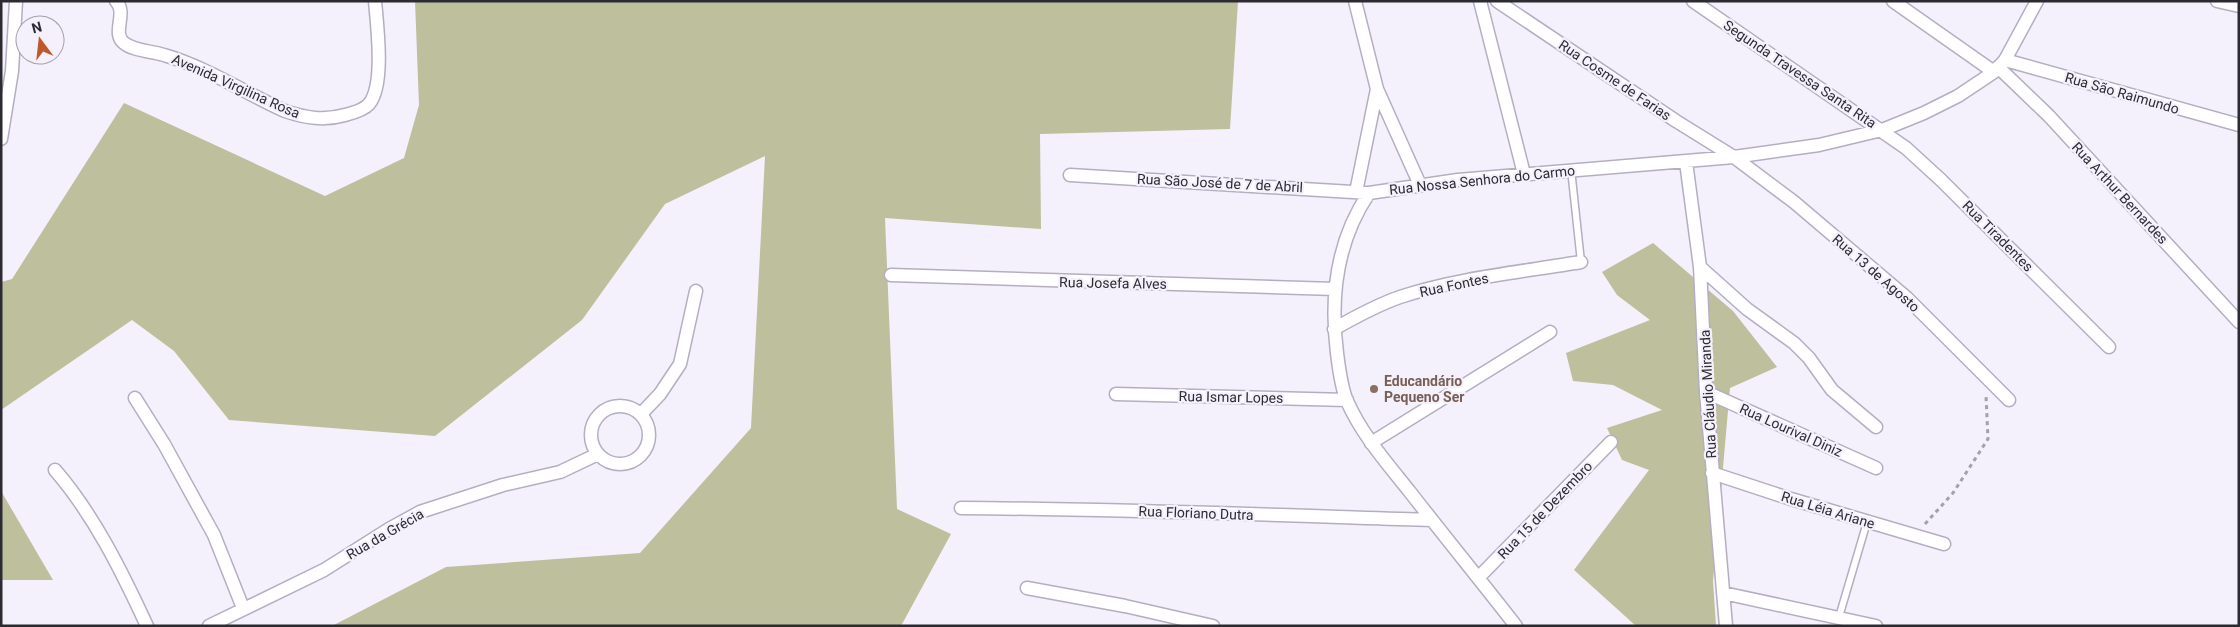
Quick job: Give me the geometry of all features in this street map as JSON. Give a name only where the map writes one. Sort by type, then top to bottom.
[{"type":"street","points":[[1,139],[12,71],[16,1]]},
{"type":"street","name":"Avenida Virgilina Rosa","points":[[116,1],[120,5],[121,12],[118,32],[123,43],[130,47],[173,57],[265,102],[302,116],[326,119],[349,115],[364,108],[372,99],[377,83],[375,1]]},
{"type":"street","points":[[1355,1],[1377,89],[1420,185]]},
{"type":"street","points":[[1480,1],[1524,174]]},
{"type":"street","name":"Rua Cosme de Farias","points":[[1497,1],[1676,121],[1734,156]]},
{"type":"street","name":"Segunda Travessa Santa Rita","points":[[1693,1],[1882,130]]},
{"type":"street","points":[[1893,1],[1999,66]]},
{"type":"street","name":"Rua Nossa Senhora do Carmo","points":[[1516,626],[1371,443],[1346,400],[1339,369],[1334,329],[1335,289],[1347,234],[1356,212],[1369,193],[1420,185],[1524,174],[1686,162],[1819,144],[1882,130],[1924,114],[1958,96],[1999,66],[2036,1]]},
{"type":"street","points":[[2217,1],[2239,6]]},
{"type":"street","name":"Rua São Raimundo","points":[[1999,66],[2239,125]]},
{"type":"street","name":"Rua Arthur Bernardes","points":[[1999,66],[2055,123],[2239,322]]},
{"type":"street","points":[[1356,192],[1377,89]]},
{"type":"street","name":"Rua Tiradentes","points":[[1882,130],[1906,148],[1941,180],[2109,347]]},
{"type":"street","name":"Rua 13 de Agosto","points":[[1734,156],[1794,202],[1906,298],[2009,400]]},
{"type":"street","name":"Rua Cláudio Miranda","points":[[1686,162],[1700,267],[1706,392],[1726,626]]},
{"type":"street","name":"Rua São José de 7 de Abril","points":[[1070,175],[1369,193]]},
{"type":"street","name":"Rua Fontes","points":[[1334,329],[1366,311],[1399,297],[1486,277],[1582,262]]},
{"type":"street","points":[[1700,267],[1747,309],[1794,343],[1809,358],[1832,390],[1876,427]]},
{"type":"street","name":"Rua Josefa Alves","points":[[891,275],[1335,289]]},
{"type":"street","points":[[641,414],[660,394],[680,364],[696,291]]},
{"type":"street","points":[[1371,443],[1550,332]]},
{"type":"street","name":"Rua Lourival Diniz","points":[[1706,392],[1876,468]]},
{"type":"street","name":"Rua Ismar Lopes","points":[[1116,394],[1346,400]]},
{"type":"street","points":[[135,398],[174,460],[214,535],[243,608]]},
{"type":"street","points":[[615,406],[633,409],[641,414],[646,422],[649,440],[641,456],[633,461],[615,464],[605,460],[598,454],[593,445],[591,435],[598,416],[615,406]]},
{"type":"street","name":"Rua 15 de Dezembro","points":[[1479,577],[1611,442]]},
{"type":"street","name":"Rua da Grécia","points":[[209,626],[324,570],[420,512],[503,485],[560,472],[598,454]]},
{"type":"street","points":[[55,470],[67,484],[97,530],[147,626]]},
{"type":"street","name":"Rua Léia Ariane","points":[[1712,473],[1791,500],[1944,544]]},
{"type":"street","name":"Rua Floriano Dutra","points":[[961,508],[1136,510],[1238,515],[1432,520]]},
{"type":"street","points":[[1027,588],[1126,606],[1213,626]]},
{"type":"street","points":[[1723,593],[1876,626]]},
{"type":"lane","points":[[1571,170],[1582,262]]},
{"type":"lane","points":[[1839,617],[1867,522]]},
{"type":"path","points":[[1914,535],[1953,493],[1988,439],[1985,375]]},
{"type":"green space","points":[[415,1],[1238,1],[1230,129],[1040,134],[1041,229],[885,218],[897,509],[951,534],[901,626],[332,626],[446,567],[640,553],[751,428],[765,156],[665,204],[582,320],[435,436],[229,420],[174,351],[132,320],[1,410],[1,282],[12,279],[124,103],[325,196],[404,158],[419,105]]},
{"type":"green space","points":[[1653,243],[1733,311],[1777,367],[1730,388],[1713,581],[1716,626],[1636,626],[1574,570],[1649,470],[1622,460],[1607,428],[1662,410],[1613,385],[1573,381],[1566,353],[1650,320],[1617,295],[1602,272]]},
{"type":"green space","points":[[1,491],[53,580],[1,580]]},
{"type":"place","name":"Educandário Pequeno Ser","points":[[1374,389]]}]
